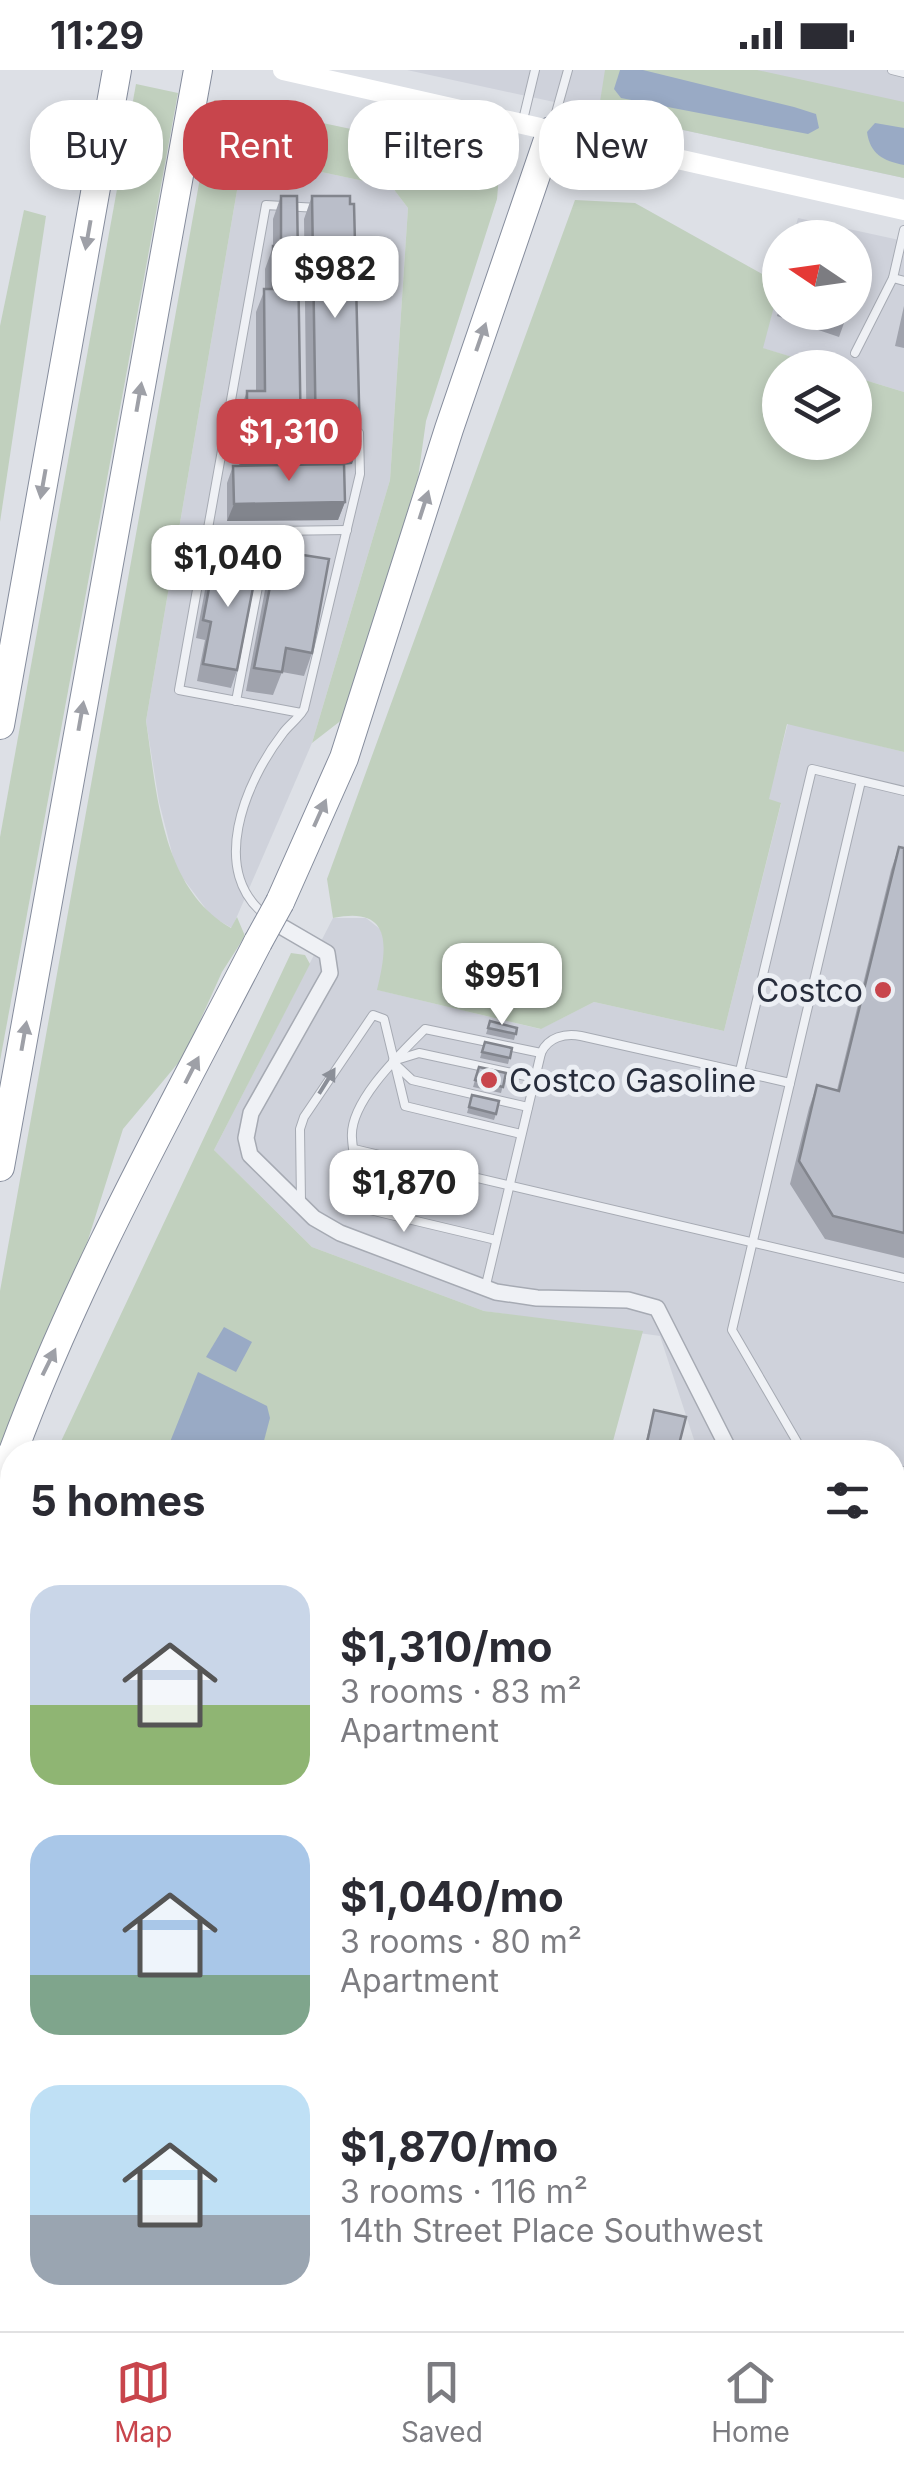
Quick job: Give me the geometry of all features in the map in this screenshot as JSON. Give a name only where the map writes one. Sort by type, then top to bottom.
[{"type":"highway","points":[[0,724],[118,70]]},
{"type":"highway","points":[[0,1167],[198,70]]},
{"type":"highway","points":[[18,1440],[60,1339],[258,942],[282,915],[344,758],[539,166]]},
{"type":"main road","points":[[287,71],[539,128]]},
{"type":"main road","points":[[684,161],[904,210]]},
{"type":"street","points":[[282,915],[327,953],[330,973],[256,1104],[246,1138],[254,1160],[326,1226],[485,1289],[537,1298],[628,1300],[657,1308],[724,1440]]},
{"type":"lane","points":[[522,124],[535,70]]},
{"type":"lane","points":[[560,100],[568,70]]},
{"type":"lane","points":[[892,70],[904,73]]},
{"type":"lane","points":[[301,713],[180,690],[266,205],[334,209]]},
{"type":"lane","points":[[296,207],[297,226]]},
{"type":"lane","points":[[857,350],[893,278],[904,230]]},
{"type":"lane","points":[[893,278],[904,281]]},
{"type":"lane","points":[[282,915],[255,908],[243,891],[236,866],[236,840],[250,794],[280,737],[301,713],[360,474],[359,417]]},
{"type":"lane","points":[[300,436],[300,475]]},
{"type":"lane","points":[[284,475],[315,474]]},
{"type":"lane","points":[[346,474],[360,474]]},
{"type":"lane","points":[[218,476],[234,476]]},
{"type":"lane","points":[[208,532],[347,530]]},
{"type":"lane","points":[[320,565],[339,564]]},
{"type":"lane","points":[[202,566],[217,566]]},
{"type":"lane","points":[[247,566],[281,566]]},
{"type":"lane","points":[[236,701],[262,566]]},
{"type":"lane","points":[[740,1071],[812,769],[904,791]]},
{"type":"lane","points":[[796,1440],[732,1330],[861,781]]},
{"type":"lane","points":[[301,1206],[300,1129],[304,1117],[373,1015],[384,1019],[406,1106],[522,1134]]},
{"type":"lane","points":[[496,1240],[370,1210],[364,1200],[352,1129],[366,1098],[392,1061],[425,1029],[541,1053]]},
{"type":"lane","points":[[485,1289],[541,1053],[547,1043],[571,1034],[790,1083]]},
{"type":"lane","points":[[392,1061],[419,1053],[535,1078]]},
{"type":"lane","points":[[392,1061],[412,1080],[528,1107]]},
{"type":"lane","points":[[354,1149],[904,1278]]},
{"type":"shaded area","points":[[407,70],[904,70],[904,178],[684,130],[684,100],[545,100]]},
{"type":"shaded area","points":[[328,173],[348,178],[348,190],[394,190],[408,208],[390,480],[312,743],[232,928],[212,917],[176,869],[159,802],[146,721],[237,190],[328,190]]},
{"type":"shaded area","points":[[872,234],[904,241],[904,392],[872,382],[872,350],[762,348],[767,330],[872,330]]},
{"type":"shaded area","points":[[788,723],[904,752],[904,1440],[694,1440],[660,1336],[484,1311],[312,1247],[214,1150],[333,918],[366,918],[380,929],[388,946],[378,990],[540,1029],[594,1002],[724,1031],[781,804],[768,799]]},
{"type":"green space","points":[[605,70],[757,70],[904,102],[904,178],[684,130],[684,100],[600,100]]},
{"type":"green space","points":[[136,84],[178,93],[163,175],[163,100],[133,100]]},
{"type":"green space","points":[[328,124],[348,128],[348,178],[328,173]]},
{"type":"green space","points":[[117,190],[160,190],[0,1061],[0,837]]},
{"type":"green space","points":[[198,190],[237,190],[146,721],[159,808],[176,864],[208,911],[231,928],[237,917],[245,936],[222,972],[184,1056],[123,1129],[87,1243],[7,1440],[0,1440],[0,1291]]},
{"type":"green space","points":[[394,190],[498,190],[426,421],[418,478],[343,719],[312,743],[390,480],[408,208]]},
{"type":"green space","points":[[575,200],[635,203],[762,274],[762,330],[768,330],[763,348],[770,350],[762,350],[762,460],[872,460],[872,382],[904,392],[904,752],[787,724],[769,799],[781,803],[724,1031],[594,1002],[541,1029],[377,990],[383,960],[382,934],[367,918],[333,918],[327,879]]},
{"type":"green space","points":[[24,210],[46,216],[0,522],[0,326]]},
{"type":"green space","points":[[291,953],[305,955],[310,964],[214,1150],[312,1247],[484,1311],[643,1331],[613,1440],[62,1440]]},
{"type":"water","points":[[620,70],[643,70],[816,114],[819,128],[808,134],[684,110],[684,100],[621,98],[614,89]]},
{"type":"water","points":[[875,123],[904,128],[904,165],[884,159],[874,151],[867,132]]},
{"type":"water","points":[[224,1327],[252,1342],[236,1372],[206,1357]]},
{"type":"water","points":[[198,1372],[267,1406],[270,1418],[264,1440],[171,1440]]},
{"type":"building","points":[[281,196],[297,196],[301,444],[247,445],[247,391],[265,391],[264,289],[273,289],[273,246],[281,246]]},
{"type":"building","points":[[312,196],[350,196],[350,204],[354,204],[360,441],[316,444]]},
{"type":"building","points":[[344,464],[345,502],[234,504],[233,466]]},
{"type":"building","points":[[277,551],[329,559],[312,653],[286,648],[282,672],[254,668]]},
{"type":"building","points":[[215,557],[258,562],[237,670],[203,664],[211,622],[203,620]]},
{"type":"building","name":"Costco","points":[[899,847],[904,848],[904,1233],[833,1216],[799,1161],[817,1085],[839,1091]]},
{"type":"building","points":[[490,1021],[517,1028],[516,1034],[488,1028]]},
{"type":"building","points":[[485,1042],[512,1048],[510,1058],[482,1052]]},
{"type":"building","points":[[479,1067],[506,1073],[503,1087],[475,1080]]},
{"type":"building","points":[[472,1095],[499,1101],[496,1114],[469,1107]]},
{"type":"building","points":[[654,1410],[686,1417],[680,1440],[648,1440]]},
{"type":"place","name":"Costco","points":[[883,990]]},
{"type":"place","name":"Costco Gasoline","points":[[489,1080]]}]
